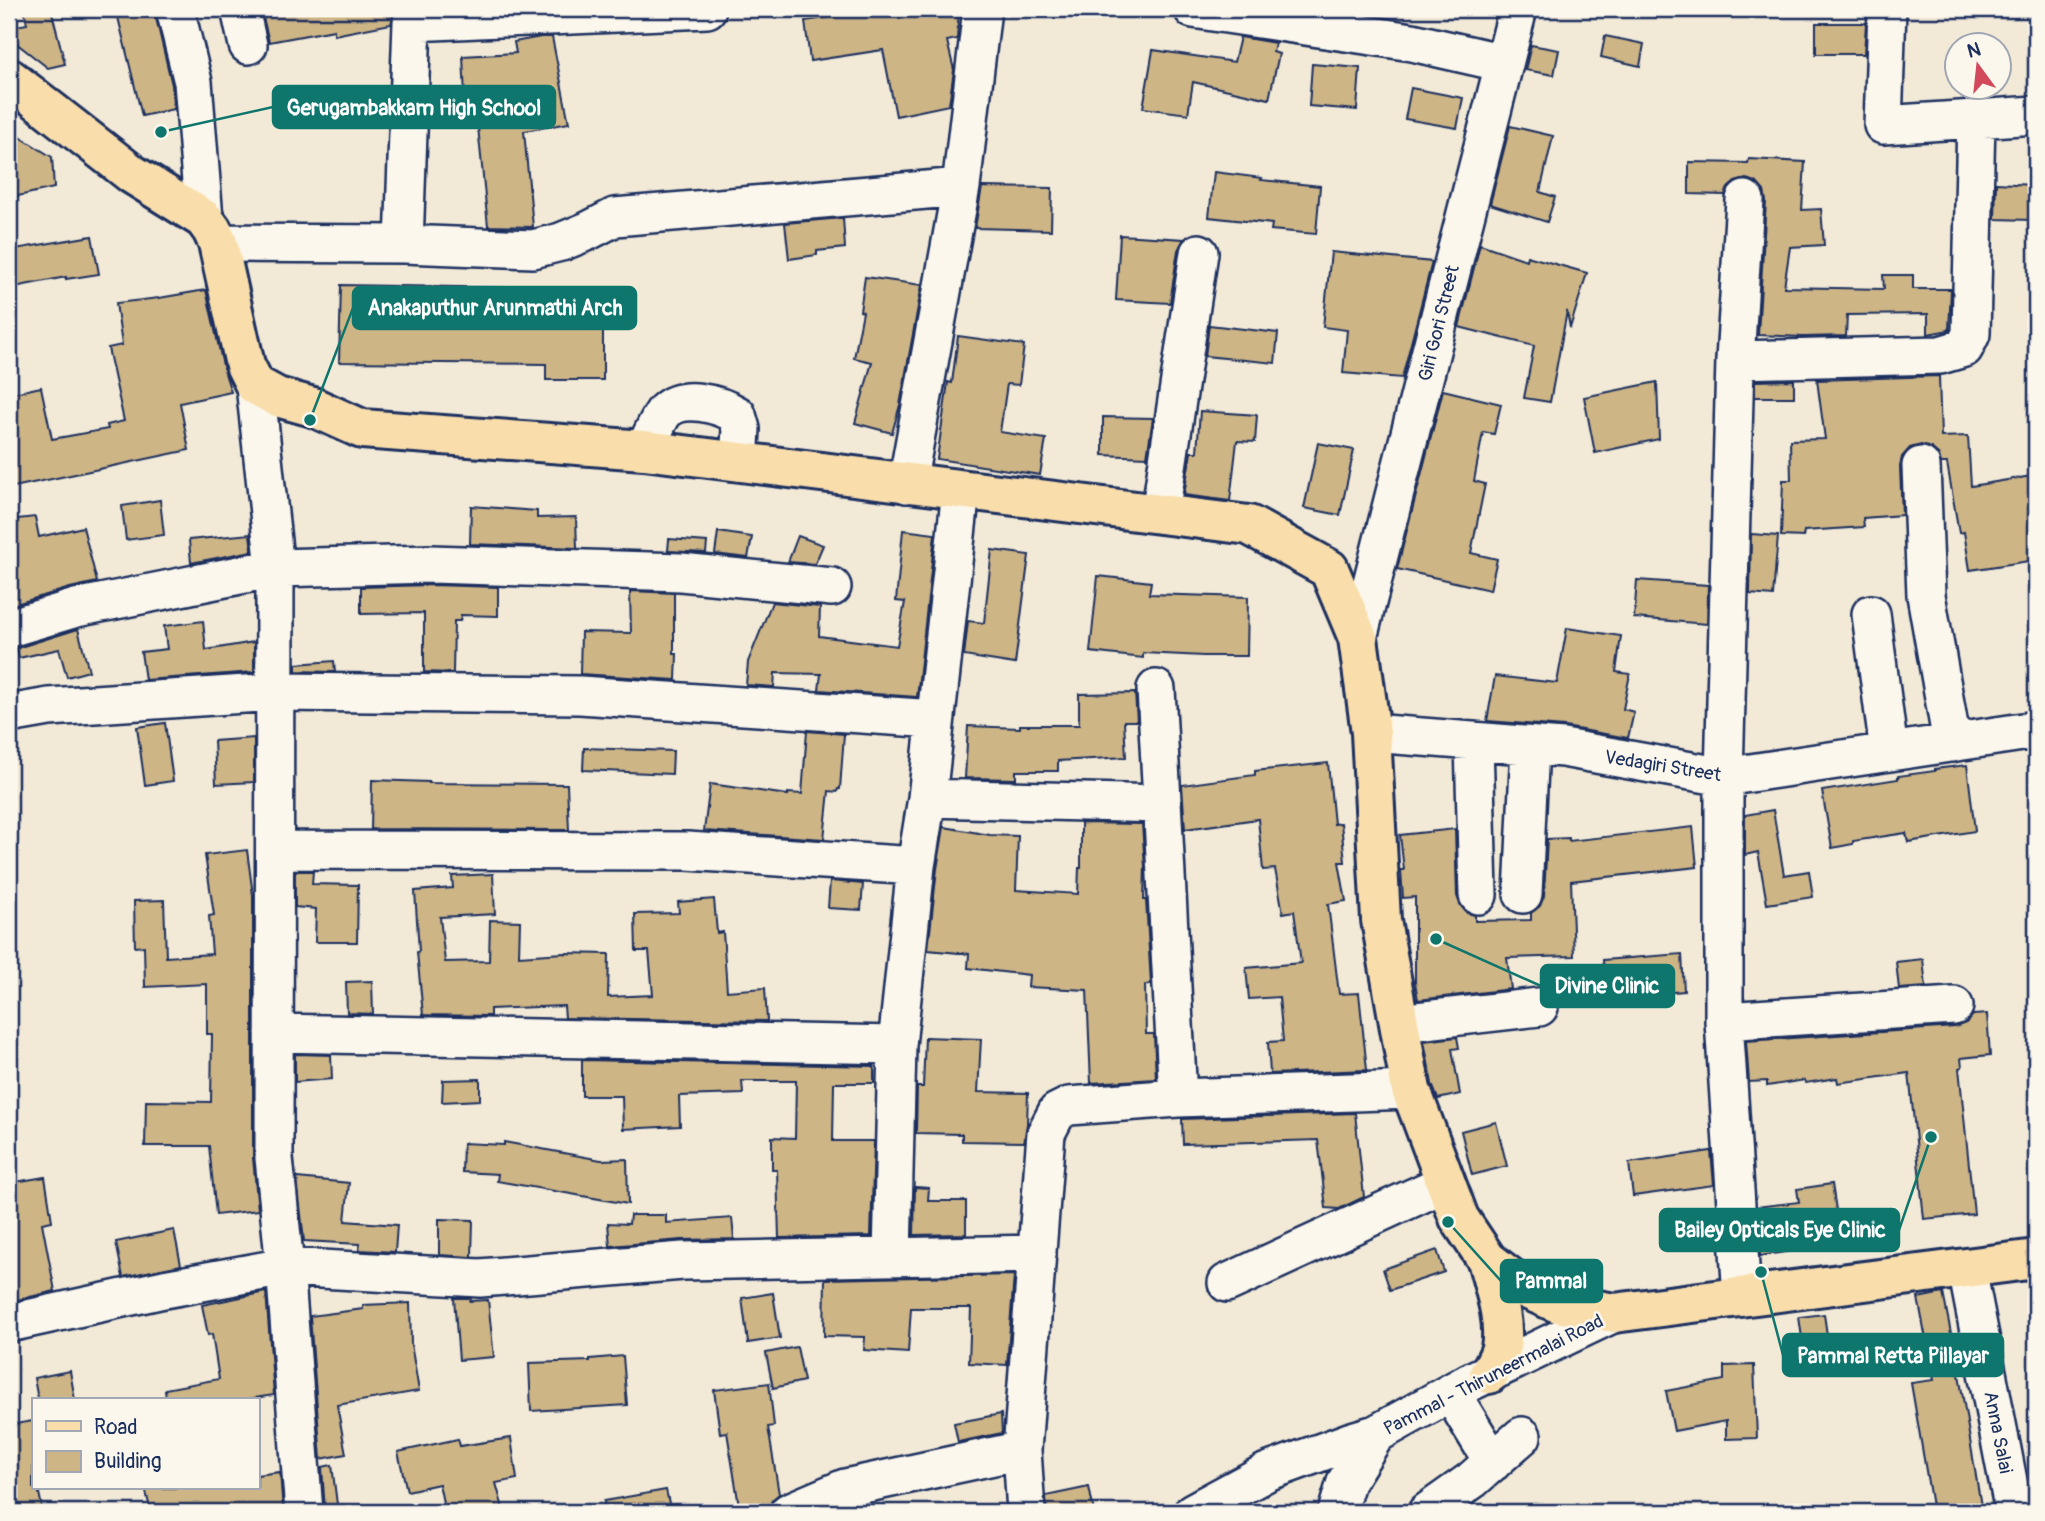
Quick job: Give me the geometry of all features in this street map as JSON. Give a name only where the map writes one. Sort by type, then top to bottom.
[{"type":"main road","points":[[9,78],[132,174],[211,231],[245,365],[255,384],[277,397],[313,408],[362,429],[644,450],[1249,525],[1329,569],[1358,638],[1371,733],[1381,920],[1411,1090],[1458,1219],[1487,1260],[1524,1289],[1558,1303],[1614,1313],[2036,1259]]},
{"type":"main road","points":[[1487,1260],[1502,1326],[1501,1350],[1489,1374]]},
{"type":"street","points":[[176,9],[193,82],[211,231],[404,244],[533,249],[561,242],[615,217],[961,187]]},
{"type":"street","points":[[240,9],[248,45]]},
{"type":"street","points":[[404,244],[412,15],[707,9]]},
{"type":"street","points":[[907,484],[961,187],[982,9]]},
{"type":"street","points":[[1193,9],[1412,42],[1504,64]]},
{"type":"street","name":"Giri Gori Street","points":[[1358,638],[1518,9]]},
{"type":"street","points":[[1886,9],[1882,125],[2036,115]]},
{"type":"street","points":[[1735,360],[1940,355],[1964,348],[1971,334],[1976,119]]},
{"type":"street","points":[[1742,1297],[1724,1021],[1724,777],[1735,360],[1745,200]]},
{"type":"street","points":[[1160,514],[1199,253]]},
{"type":"street","points":[[255,384],[275,568],[274,1158],[304,1512]]},
{"type":"street","points":[[644,450],[664,412],[675,405],[708,403],[726,408],[737,415],[741,429],[739,462]]},
{"type":"street","points":[[1921,466],[1926,596],[1952,743]]},
{"type":"street","points":[[892,1257],[897,1045],[961,490]]},
{"type":"street","points":[[9,628],[76,608],[275,568],[431,564],[681,572],[832,587]]},
{"type":"street","points":[[1871,614],[1889,752]]},
{"type":"street","points":[[1156,689],[1178,1098]]},
{"type":"street","points":[[9,714],[49,707],[276,692],[580,695],[935,719]]},
{"type":"street","name":"Vedagiri Street","points":[[1371,733],[1563,748],[1724,777],[2036,730]]},
{"type":"street","points":[[1474,741],[1478,895]]},
{"type":"street","points":[[1523,894],[1530,746]]},
{"type":"street","points":[[927,798],[1162,804]]},
{"type":"street","points":[[275,850],[687,851],[916,866]]},
{"type":"street","points":[[1724,1021],[1954,1006]]},
{"type":"street","points":[[1399,1023],[1539,1007]]},
{"type":"street","points":[[274,1033],[897,1045]]},
{"type":"street","points":[[1026,1512],[1022,1450],[1046,1132],[1057,1112],[1069,1106],[1178,1098],[1411,1090]]},
{"type":"street","points":[[1227,1283],[1445,1183]]},
{"type":"street","points":[[9,1323],[164,1289],[285,1267],[480,1278],[683,1261],[1037,1254]]},
{"type":"street","name":"Anna Salai","points":[[1967,1269],[2014,1512]]},
{"type":"street","name":"Pammal - Thiruneermalai Road","points":[[1337,1512],[1346,1482],[1376,1434],[1451,1393],[1614,1313]]},
{"type":"street","points":[[1451,1393],[1493,1462]]},
{"type":"street","points":[[1193,1512],[1267,1472],[1376,1434]]},
{"type":"street","points":[[1427,1512],[1472,1480],[1522,1436]]},
{"type":"street","points":[[789,1512],[850,1500],[1022,1450]]},
{"type":"building","points":[[24,9],[51,9],[65,64],[48,68],[16,43],[16,26],[27,24]]},
{"type":"building","points":[[116,9],[140,9],[141,17],[155,14],[172,85],[174,109],[142,116]]},
{"type":"building","points":[[261,9],[396,9],[391,24],[334,35],[334,30],[269,42]]},
{"type":"building","points":[[887,9],[959,9],[957,39],[947,41],[954,70],[949,105],[896,116],[883,50],[810,61],[805,21]]},
{"type":"building","points":[[1816,23],[1866,23],[1864,54],[1816,54]]},
{"type":"building","points":[[1605,36],[1644,44],[1640,66],[1601,57]]},
{"type":"building","points":[[552,37],[569,123],[524,131],[533,227],[488,226],[477,117],[466,117],[463,56],[516,53],[514,42]]},
{"type":"building","points":[[1240,37],[1275,43],[1273,52],[1279,54],[1269,99],[1193,82],[1188,114],[1143,108],[1153,50],[1234,62]]},
{"type":"building","points":[[1531,45],[1559,50],[1554,75],[1525,70]]},
{"type":"building","points":[[1312,64],[1360,68],[1357,110],[1309,106]]},
{"type":"building","points":[[1411,88],[1463,98],[1457,128],[1405,119]]},
{"type":"building","points":[[1510,126],[1553,136],[1540,192],[1555,197],[1547,222],[1490,204]]},
{"type":"building","points":[[9,130],[52,157],[54,188],[9,198]]},
{"type":"building","points":[[1749,159],[1805,162],[1802,210],[1821,209],[1824,245],[1790,247],[1784,287],[1884,289],[1883,275],[1913,275],[1913,289],[1951,289],[1949,330],[1928,334],[1928,314],[1847,315],[1846,336],[1758,335],[1766,201],[1764,191],[1756,182],[1746,179],[1735,182],[1725,195],[1689,194],[1689,162],[1748,163]]},
{"type":"building","points":[[1214,172],[1320,186],[1316,234],[1271,230],[1272,224],[1209,217]]},
{"type":"building","points":[[1996,183],[2033,185],[2031,220],[1995,219]]},
{"type":"building","points":[[982,187],[1052,188],[1051,230],[975,228]]},
{"type":"building","points":[[843,218],[845,248],[817,251],[817,255],[789,259],[785,223]]},
{"type":"building","points":[[1120,235],[1184,239],[1178,250],[1170,303],[1116,300]]},
{"type":"building","points":[[92,236],[99,274],[66,277],[9,288],[9,250]]},
{"type":"building","points":[[1480,244],[1526,260],[1527,256],[1587,273],[1570,328],[1567,311],[1550,402],[1524,398],[1534,346],[1459,327]]},
{"type":"building","points":[[1331,252],[1432,262],[1402,378],[1343,373],[1347,330],[1323,327]]},
{"type":"building","points":[[865,277],[922,285],[900,405],[892,433],[855,423],[872,362],[854,358],[863,312],[860,311]]},
{"type":"building","points":[[341,285],[521,288],[520,324],[603,324],[603,380],[546,380],[546,364],[339,362]]},
{"type":"building","points":[[206,290],[231,392],[180,403],[189,450],[9,488],[9,394],[41,387],[52,439],[108,429],[107,425],[124,421],[108,348],[122,345],[116,303]]},
{"type":"building","points":[[1209,325],[1278,333],[1275,363],[1205,356]]},
{"type":"building","points":[[958,336],[1024,345],[1019,385],[1007,384],[1000,432],[1046,439],[1040,475],[937,459],[948,382],[952,383]]},
{"type":"building","points":[[1939,376],[1941,437],[1968,436],[1971,486],[2032,476],[2036,501],[2036,560],[1970,570],[1964,532],[1959,533],[1947,463],[1941,463],[1938,454],[1921,445],[1910,448],[1902,457],[1902,515],[1863,518],[1864,527],[1804,531],[1803,537],[1781,536],[1783,480],[1791,480],[1790,440],[1825,439],[1817,380]]},
{"type":"building","points":[[1794,380],[1794,397],[1755,397],[1755,381]]},
{"type":"building","points":[[1657,382],[1659,439],[1595,453],[1584,397]]},
{"type":"building","points":[[1443,390],[1501,404],[1494,434],[1483,432],[1474,481],[1485,484],[1471,553],[1497,559],[1490,590],[1397,569]]},
{"type":"building","points":[[1200,411],[1257,415],[1255,442],[1237,441],[1230,501],[1184,495],[1191,452],[1197,452]]},
{"type":"building","points":[[1103,417],[1153,418],[1147,457],[1103,455]]},
{"type":"building","points":[[1318,443],[1354,450],[1340,515],[1304,508]]},
{"type":"building","points":[[160,500],[164,535],[126,540],[122,506]]},
{"type":"building","points":[[471,506],[537,511],[537,518],[576,517],[577,548],[470,544]]},
{"type":"building","points":[[35,517],[39,537],[83,527],[97,582],[9,606],[9,520]]},
{"type":"building","points":[[903,530],[935,534],[917,697],[819,690],[821,674],[775,673],[774,687],[746,685],[748,662],[772,602],[820,607],[819,636],[897,646],[905,602],[896,601]]},
{"type":"building","points":[[718,532],[752,537],[748,558],[715,554]]},
{"type":"building","points":[[250,534],[252,551],[191,563],[189,540]]},
{"type":"building","points":[[1751,534],[1778,536],[1773,596],[1750,594]]},
{"type":"building","points":[[798,536],[823,545],[815,564],[788,562]]},
{"type":"building","points":[[669,539],[707,542],[706,553],[668,551]]},
{"type":"building","points":[[992,550],[1029,555],[1015,664],[964,656],[968,621],[984,623]]},
{"type":"building","points":[[1098,576],[1151,582],[1149,594],[1248,597],[1247,656],[1143,653],[1143,658],[1090,652]]},
{"type":"building","points":[[1637,580],[1708,585],[1707,624],[1634,618]]},
{"type":"building","points":[[361,587],[498,587],[498,616],[461,615],[460,621],[454,621],[453,673],[424,672],[424,613],[361,614]]},
{"type":"building","points":[[630,591],[674,593],[676,680],[580,674],[581,632],[631,633]]},
{"type":"building","points":[[203,621],[206,650],[254,642],[254,672],[145,680],[141,652],[167,649],[164,626]]},
{"type":"building","points":[[1567,628],[1621,636],[1616,672],[1630,674],[1623,709],[1634,712],[1628,738],[1565,727],[1487,721],[1495,676],[1557,683]]},
{"type":"building","points":[[78,629],[89,671],[67,677],[59,649],[19,658],[17,648]]},
{"type":"building","points":[[334,661],[335,672],[296,671],[296,664]]},
{"type":"building","points":[[1135,693],[1137,721],[1124,721],[1126,757],[1058,761],[1058,771],[1016,771],[1016,779],[965,778],[968,726],[1020,728],[1020,725],[1079,725],[1079,694]]},
{"type":"building","points":[[165,723],[173,781],[145,785],[137,727]]},
{"type":"building","points":[[807,731],[844,734],[840,789],[837,792],[829,791],[824,839],[704,831],[710,784],[788,795],[802,794]]},
{"type":"building","points":[[254,738],[254,782],[216,784],[214,741]]},
{"type":"building","points":[[584,748],[673,751],[672,774],[583,770]]},
{"type":"building","points":[[1328,763],[1334,824],[1341,823],[1345,862],[1339,862],[1346,901],[1328,904],[1339,994],[1359,993],[1367,1070],[1270,1074],[1268,1042],[1283,1041],[1279,997],[1249,999],[1246,968],[1301,963],[1294,911],[1283,913],[1275,869],[1263,870],[1258,819],[1185,829],[1182,785],[1255,775],[1255,771]]},
{"type":"building","points":[[1967,765],[1975,831],[1908,842],[1906,833],[1853,841],[1853,844],[1832,848],[1822,791]]},
{"type":"building","points":[[372,780],[567,784],[569,830],[371,829]]},
{"type":"building","points":[[1773,810],[1784,875],[1809,871],[1813,897],[1767,904],[1758,852],[1745,855],[1745,815]]},
{"type":"building","points":[[1081,823],[1142,824],[1144,900],[1151,984],[1145,985],[1146,1034],[1154,1034],[1156,1079],[1091,1083],[1087,990],[1028,987],[1029,975],[968,968],[969,954],[928,950],[944,827],[990,835],[1018,836],[1016,890],[1078,894]]},
{"type":"building","points":[[1693,827],[1697,867],[1571,881],[1574,956],[1507,958],[1511,989],[1418,1000],[1415,982],[1415,897],[1403,898],[1401,870],[1404,870],[1400,835],[1455,829],[1457,896],[1461,906],[1467,913],[1475,915],[1475,921],[1531,920],[1531,913],[1540,906],[1544,896],[1547,839],[1569,838],[1569,841]]},
{"type":"building","points":[[247,850],[253,895],[253,1158],[258,1210],[216,1215],[209,1146],[145,1146],[146,1101],[211,1102],[212,1034],[207,1034],[207,984],[145,987],[144,946],[135,947],[134,901],[164,900],[166,957],[212,954],[209,916],[214,915],[205,855]]},
{"type":"building","points":[[295,871],[313,871],[312,884],[358,885],[357,942],[315,942],[316,909],[295,907]]},
{"type":"building","points":[[493,874],[495,914],[440,917],[445,962],[489,961],[490,920],[520,921],[519,956],[609,954],[608,997],[653,995],[649,951],[636,951],[635,914],[679,913],[678,902],[714,899],[717,933],[723,932],[727,991],[765,988],[767,1021],[565,1018],[564,1006],[490,1009],[490,1016],[423,1015],[415,891],[453,888],[452,876]]},
{"type":"building","points":[[830,881],[863,884],[861,910],[828,908]]},
{"type":"building","points":[[1682,954],[1684,991],[1606,998],[1603,960]]},
{"type":"building","points":[[1923,959],[1926,987],[1899,989],[1896,962]]},
{"type":"building","points":[[372,981],[373,1014],[347,1013],[346,982]]},
{"type":"building","points":[[1987,1014],[1990,1055],[1961,1058],[1962,1067],[1959,1068],[1974,1214],[1924,1219],[1909,1073],[1838,1083],[1837,1078],[1767,1086],[1767,1081],[1749,1082],[1746,1041],[1955,1027],[1966,1023],[1973,1015]]},
{"type":"building","points":[[925,1037],[981,1039],[978,1092],[1028,1093],[1024,1142],[962,1141],[962,1134],[916,1133],[917,1087],[923,1087]]},
{"type":"building","points":[[1457,1037],[1459,1048],[1452,1049],[1460,1094],[1438,1099],[1432,1084],[1424,1041]]},
{"type":"building","points":[[295,1054],[331,1055],[332,1079],[295,1082]]},
{"type":"building","points":[[582,1060],[874,1066],[874,1083],[834,1083],[833,1141],[874,1141],[871,1236],[779,1238],[777,1170],[772,1170],[772,1137],[795,1138],[796,1081],[742,1081],[743,1094],[679,1096],[680,1126],[623,1129],[622,1096],[582,1096]]},
{"type":"building","points":[[480,1079],[480,1100],[442,1102],[443,1080]]},
{"type":"building","points":[[1355,1113],[1364,1197],[1339,1209],[1326,1208],[1318,1140],[1183,1144],[1182,1119]]},
{"type":"building","points":[[1496,1122],[1507,1166],[1472,1175],[1461,1131]]},
{"type":"building","points":[[504,1142],[601,1160],[627,1159],[628,1204],[497,1181],[498,1174],[462,1172],[463,1143],[504,1145]]},
{"type":"building","points":[[1711,1151],[1714,1185],[1633,1196],[1629,1163]]},
{"type":"building","points":[[45,1177],[52,1221],[42,1223],[55,1291],[9,1302],[9,1183]]},
{"type":"building","points":[[297,1178],[349,1183],[345,1221],[397,1225],[395,1252],[359,1250],[360,1244],[304,1241]]},
{"type":"building","points":[[1832,1184],[1841,1243],[1760,1256],[1757,1207],[1799,1202],[1797,1189]]},
{"type":"building","points":[[915,1187],[929,1188],[928,1201],[966,1201],[966,1234],[914,1235]]},
{"type":"building","points":[[630,1215],[666,1215],[666,1223],[732,1218],[734,1239],[610,1246],[608,1223],[629,1224]]},
{"type":"building","points":[[439,1219],[473,1220],[472,1257],[439,1255]]},
{"type":"building","points":[[174,1230],[181,1265],[123,1277],[116,1242]]},
{"type":"building","points":[[1437,1250],[1444,1272],[1390,1290],[1383,1269]]},
{"type":"building","points":[[1014,1275],[1007,1365],[969,1363],[971,1308],[911,1308],[908,1353],[864,1350],[865,1337],[824,1336],[825,1279]]},
{"type":"building","points":[[266,1292],[274,1395],[255,1398],[166,1398],[165,1389],[219,1379],[212,1334],[208,1335],[202,1305]]},
{"type":"building","points":[[773,1293],[780,1338],[748,1343],[742,1298]]},
{"type":"building","points":[[1943,1293],[1982,1512],[1933,1512],[1911,1383],[1934,1380],[1918,1298]]},
{"type":"building","points":[[454,1298],[488,1300],[494,1357],[459,1360]]},
{"type":"building","points":[[410,1303],[411,1344],[419,1391],[337,1405],[346,1454],[321,1459],[310,1316],[363,1309],[363,1305]]},
{"type":"building","points":[[1824,1314],[1829,1349],[1804,1352],[1799,1317]]},
{"type":"building","points":[[797,1347],[804,1381],[773,1388],[766,1353]]},
{"type":"building","points":[[623,1356],[627,1405],[531,1411],[529,1363],[590,1361]]},
{"type":"building","points":[[1754,1365],[1757,1438],[1726,1439],[1726,1421],[1674,1431],[1666,1391],[1724,1380],[1724,1366]]},
{"type":"building","points":[[70,1371],[75,1398],[38,1398],[34,1378]]},
{"type":"building","points":[[769,1383],[774,1426],[768,1427],[779,1494],[772,1500],[768,1510],[740,1512],[727,1432],[720,1433],[714,1390]]},
{"type":"building","points":[[1001,1414],[1002,1433],[958,1442],[954,1423]]},
{"type":"building","points":[[32,1421],[32,1490],[38,1490],[43,1512],[9,1512],[9,1425]]},
{"type":"building","points":[[511,1438],[517,1479],[496,1483],[504,1512],[445,1512],[439,1484],[407,1491],[398,1452],[458,1439],[460,1446]]},
{"type":"building","points":[[332,1465],[338,1512],[325,1512],[322,1467]]},
{"type":"building","points":[[280,1472],[283,1511],[151,1512],[146,1490],[259,1490],[259,1475]]},
{"type":"building","points":[[1089,1487],[1094,1512],[1047,1512],[1046,1496]]},
{"type":"building","points":[[666,1490],[671,1512],[605,1512],[604,1501]]},
{"type":"place","name":"Gerugambakkam High School","points":[[161,132]]},
{"type":"place","name":"Anakaputhur Arunmathi Arch","points":[[310,420]]},
{"type":"place","name":"Divine Clinic","points":[[1436,939]]},
{"type":"place","name":"Bailey Opticals Eye Clinic","points":[[1931,1137]]},
{"type":"place","name":"Pammal","points":[[1448,1222]]},
{"type":"place","name":"Pammal Retta Pillayar","points":[[1761,1272]]}]
